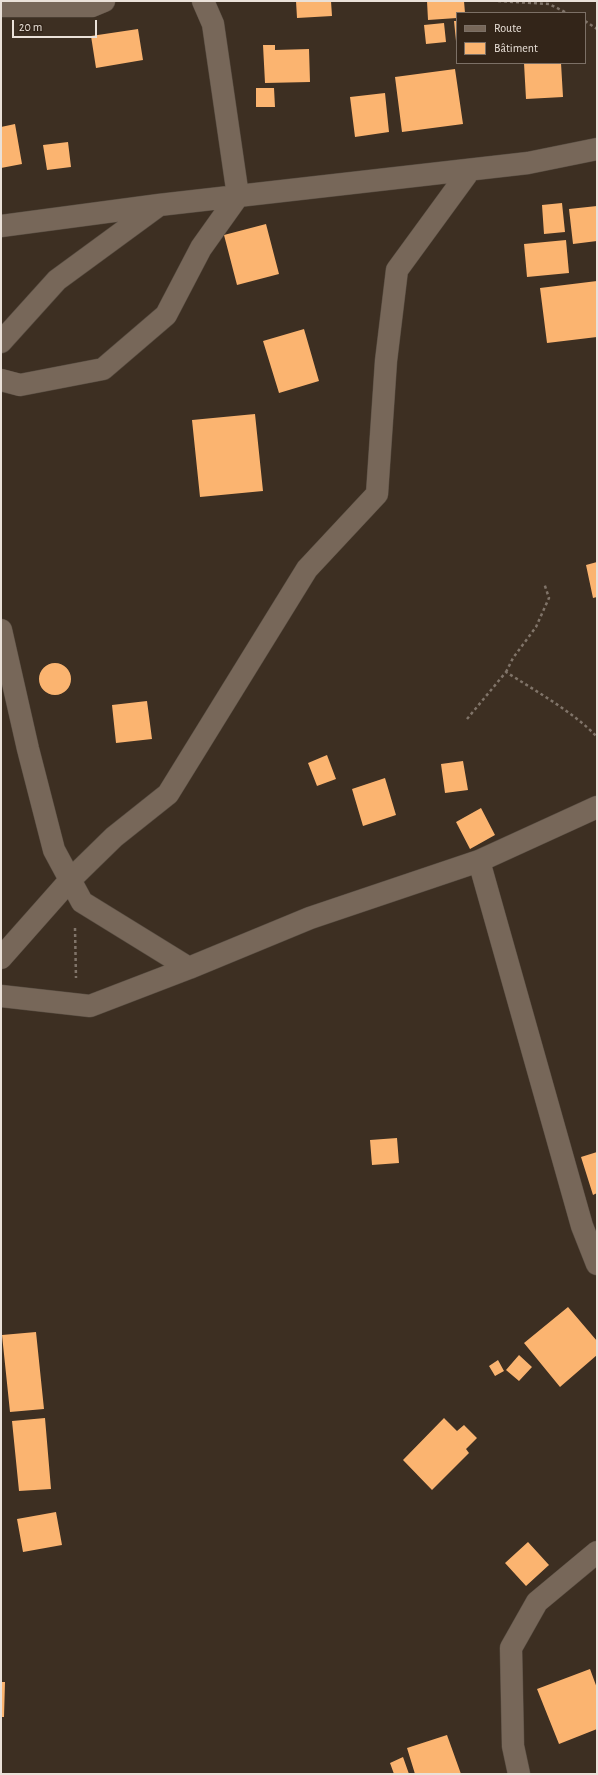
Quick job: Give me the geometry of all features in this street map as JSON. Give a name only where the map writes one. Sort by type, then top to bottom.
[{"type":"street","points":[[1,6],[92,6],[104,1]]},
{"type":"street","points":[[1,380],[20,385],[103,369],[166,315],[201,248],[238,196],[213,24],[203,1]]},
{"type":"street","points":[[1,226],[158,205],[528,164],[597,149]]},
{"type":"street","points":[[1,958],[70,880],[114,836],[168,794],[307,569],[377,494],[386,360],[398,270],[470,170]]},
{"type":"street","points":[[1,342],[57,280],[158,205]]},
{"type":"street","points":[[1,630],[28,748],[54,850],[82,902],[189,968]]},
{"type":"street","points":[[1,996],[90,1006],[189,968],[310,918],[479,860],[597,807]]},
{"type":"street","points":[[479,860],[590,1223],[597,1264]]},
{"type":"street","points":[[518,1774],[512,1746],[511,1648],[537,1602],[597,1552]]},
{"type":"path","points":[[498,1],[549,4],[566,12]]},
{"type":"path","points":[[586,22],[597,29]]},
{"type":"path","points":[[467,719],[506,672],[513,658],[536,627],[549,598],[544,583]]},
{"type":"path","points":[[506,672],[549,699],[591,730],[597,737]]},
{"type":"path","points":[[82,902],[74,931],[76,983],[90,1006]]},
{"type":"building","points":[[296,1],[331,1],[332,16],[297,18]]},
{"type":"building","points":[[427,1],[464,1],[465,12],[456,12],[456,18],[428,20]]},
{"type":"building","points":[[454,21],[456,21],[456,41]]},
{"type":"building","points":[[444,23],[446,42],[426,44],[424,25]]},
{"type":"building","points":[[138,29],[143,60],[96,68],[91,36]]},
{"type":"building","points":[[263,45],[275,45],[275,50],[309,49],[310,82],[265,83]]},
{"type":"building","points":[[524,64],[561,64],[563,97],[526,99]]},
{"type":"building","points":[[455,69],[463,124],[402,132],[395,77]]},
{"type":"building","points":[[256,88],[274,88],[275,107],[256,107]]},
{"type":"building","points":[[385,93],[389,132],[355,137],[350,97]]},
{"type":"building","points":[[15,124],[22,164],[1,168],[1,127]]},
{"type":"building","points":[[68,142],[71,167],[47,170],[43,145]]},
{"type":"building","points":[[562,203],[565,232],[544,234],[542,205]]},
{"type":"building","points":[[597,206],[597,241],[573,244],[569,209]]},
{"type":"building","points":[[266,224],[279,274],[237,285],[224,235]]},
{"type":"building","points":[[566,240],[569,273],[527,277],[524,244]]},
{"type":"building","points":[[597,281],[597,337],[547,343],[540,288]]},
{"type":"building","points":[[304,329],[319,381],[279,393],[263,341]]},
{"type":"building","points":[[255,414],[263,491],[200,497],[192,420]]},
{"type":"building","points":[[597,562],[597,597],[593,598],[586,565]]},
{"type":"building","points":[[52,663],[58,663],[68,670],[71,679],[70,685],[64,692],[58,695],[52,695],[42,688],[39,682],[39,676],[46,666]]},
{"type":"building","points":[[147,701],[152,739],[116,743],[112,705]]},
{"type":"building","points":[[327,755],[336,779],[317,786],[308,763]]},
{"type":"building","points":[[463,761],[468,790],[445,793],[441,764]]},
{"type":"building","points":[[385,778],[396,815],[363,826],[352,789]]},
{"type":"building","points":[[481,808],[495,835],[470,849],[456,822]]},
{"type":"building","points":[[397,1138],[399,1163],[372,1165],[370,1140]]},
{"type":"building","points":[[597,1152],[597,1193],[593,1195],[581,1157]]},
{"type":"building","points":[[568,1307],[597,1341],[597,1355],[560,1387],[524,1343]]},
{"type":"building","points":[[36,1332],[44,1409],[10,1412],[2,1335]]},
{"type":"building","points":[[519,1355],[532,1367],[519,1381],[506,1370]]},
{"type":"building","points":[[498,1360],[504,1371],[495,1376],[489,1366]]},
{"type":"building","points":[[45,1418],[51,1489],[19,1491],[12,1421]]},
{"type":"building","points":[[444,1418],[457,1431],[464,1425],[477,1438],[466,1449],[469,1453],[432,1490],[403,1460]]},
{"type":"building","points":[[56,1512],[62,1545],[23,1552],[17,1519]]},
{"type":"building","points":[[528,1542],[549,1565],[526,1586],[505,1563]]},
{"type":"building","points":[[590,1669],[597,1688],[597,1729],[559,1744],[537,1689]]},
{"type":"building","points":[[1,1682],[5,1682],[4,1717],[1,1717]]},
{"type":"building","points":[[447,1735],[461,1774],[415,1774],[407,1748]]},
{"type":"building","points":[[403,1757],[409,1774],[394,1774],[390,1763]]}]
